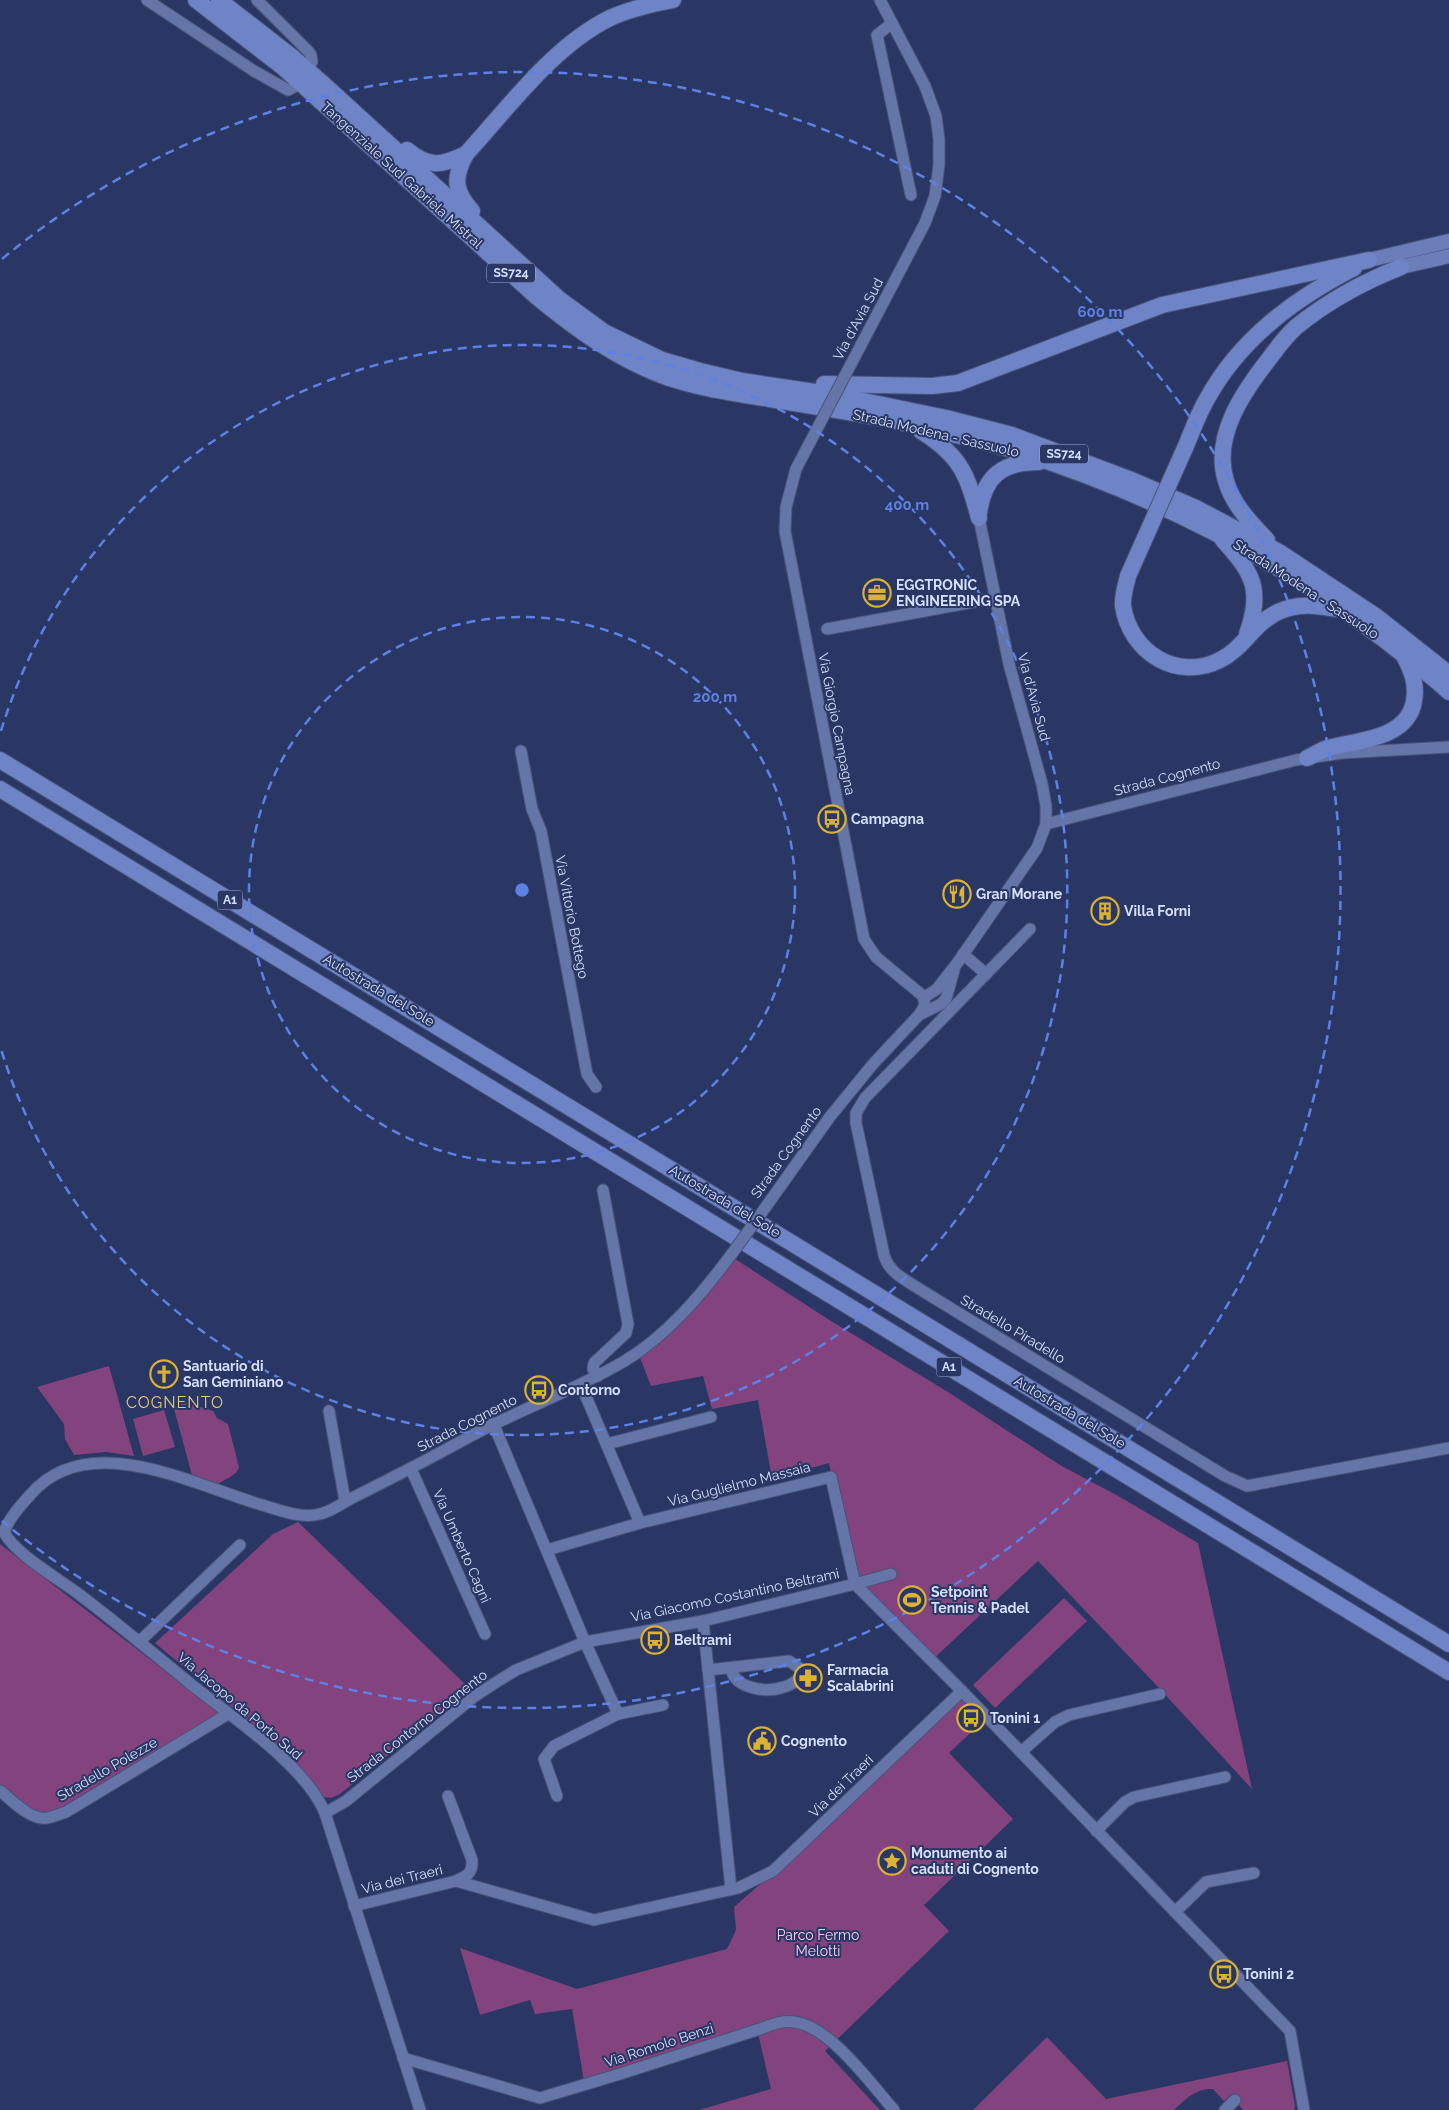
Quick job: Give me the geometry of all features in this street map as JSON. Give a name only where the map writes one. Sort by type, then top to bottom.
[{"type":"highway","name":"Tangenziale Sud Gabriela Mistral","points":[[196,0],[284,68],[537,297],[598,344],[661,374],[693,384],[745,395],[811,399]]},
{"type":"highway","name":"Tangenziale Sud Gabriela Mistral","points":[[219,0],[326,86],[559,299],[604,332],[662,360],[811,399]]},
{"type":"highway","points":[[517,261],[465,203],[459,192],[456,178],[466,154],[552,60],[570,44],[610,18],[632,10],[673,0]]},
{"type":"highway","points":[[326,86],[416,157],[426,162],[444,164],[466,154]]},
{"type":"highway","points":[[1343,610],[1304,605],[1289,607],[1266,619],[1231,654],[1201,667],[1187,667],[1160,660],[1136,641],[1128,625],[1123,605],[1128,576],[1206,400],[1225,370],[1247,343],[1274,318],[1321,287],[1369,260]]},
{"type":"highway","points":[[742,381],[805,384],[912,385],[958,383],[1162,305],[1369,260]]},
{"type":"highway","points":[[1321,287],[1369,271],[1402,267]]},
{"type":"highway","points":[[1279,552],[1248,521],[1236,504],[1225,480],[1224,457],[1226,435],[1236,407],[1254,379],[1294,329],[1329,303],[1358,286],[1402,267]]},
{"type":"highway","name":"Strada Modena - Sassuolo","points":[[811,399],[1010,449],[1048,462],[1163,508],[1254,552],[1343,610],[1403,654],[1449,692]]},
{"type":"highway","name":"Strada Modena - Sassuolo","points":[[811,399],[946,418],[1012,435],[1143,484],[1196,508],[1279,552],[1371,612],[1449,674]]},
{"type":"highway","points":[[911,424],[936,441],[958,462],[971,491],[979,518]]},
{"type":"highway","points":[[979,518],[984,490],[992,477],[1002,468],[1027,462],[1048,462]]},
{"type":"highway","points":[[1216,533],[1242,562],[1254,584],[1256,595],[1246,638]]},
{"type":"highway","points":[[1307,758],[1326,749],[1386,733],[1397,728],[1406,720],[1413,706],[1415,694],[1412,671],[1403,654]]},
{"type":"highway","name":"Autostrada del Sole","points":[[0,760],[1449,1644]]},
{"type":"highway","name":"Autostrada del Sole","points":[[0,789],[1449,1672]]},
{"type":"main road","points":[[1369,260],[1449,241]]},
{"type":"main road","points":[[1402,267],[1449,256]]},
{"type":"street","points":[[147,0],[262,76],[288,90],[294,88]]},
{"type":"street","points":[[257,0],[311,54],[312,62]]},
{"type":"street","name":"Via d'Avia Sud","points":[[804,633],[786,531],[786,507],[796,469],[925,223],[935,196],[939,165],[940,140],[936,116],[926,86],[880,0]]},
{"type":"street","points":[[892,23],[877,35],[911,195]]},
{"type":"street","name":"Via d'Avia Sud","points":[[979,518],[1010,664],[1042,784],[1046,806],[1046,824]]},
{"type":"street","points":[[827,629],[995,598]]},
{"type":"street","name":"Via Giorgio Campagna","points":[[804,633],[864,939],[876,957],[924,998]]},
{"type":"street","name":"Strada Cognento","points":[[919,1015],[925,1005],[924,998],[937,990],[1037,848],[1046,824],[1307,758],[1342,753],[1449,747]]},
{"type":"street","name":"Via Vittorio Bottego","points":[[522,750],[532,809],[541,831],[587,1074],[596,1087]]},
{"type":"street","points":[[961,958],[986,974],[1030,929]]},
{"type":"street","name":"Strada Cognento","points":[[2,1531],[24,1502],[56,1473],[97,1463],[113,1462],[166,1472],[222,1493],[304,1516],[319,1515],[334,1510],[345,1501],[411,1469],[493,1423],[583,1389],[598,1376],[625,1361],[673,1322],[702,1294],[829,1118],[906,1026],[919,1015],[941,1004],[946,999],[953,972],[961,958]]},
{"type":"street","name":"Stradello Piradello","points":[[986,974],[865,1098],[856,1113],[856,1123],[884,1255],[887,1264],[894,1272],[929,1296],[1225,1476],[1247,1486],[1449,1448]]},
{"type":"street","points":[[598,1376],[593,1369],[594,1364],[626,1333],[628,1324],[603,1190]]},
{"type":"street","points":[[583,1389],[640,1523]]},
{"type":"street","points":[[329,1411],[345,1501]]},
{"type":"street","points":[[607,1444],[712,1417]]},
{"type":"street","points":[[493,1423],[585,1642],[618,1714]]},
{"type":"street","name":"Via Umberto Cagni","points":[[411,1469],[485,1634]]},
{"type":"street","name":"Via Guglielmo Massaia","points":[[547,1550],[640,1523],[831,1477],[854,1584]]},
{"type":"street","name":"Via Jacopo da Porto Sud","points":[[2,1531],[13,1546],[77,1592],[262,1740],[300,1777],[317,1798],[325,1813],[420,2110]]},
{"type":"street","points":[[140,1642],[240,1545]]},
{"type":"street","name":"Via Giacomo Costantino Beltrami","points":[[585,1642],[703,1620],[891,1574]]},
{"type":"street","points":[[854,1584],[962,1691],[1290,2031],[1304,2110]]},
{"type":"street","points":[[703,1620],[731,1889]]},
{"type":"street","name":"Strada Contorno Cognento","points":[[325,1813],[346,1801],[475,1696],[516,1670],[585,1642]]},
{"type":"street","points":[[708,1670],[789,1661],[804,1672],[804,1675],[782,1688],[753,1688],[743,1686],[732,1673],[731,1668]]},
{"type":"street","name":"Via dei Traeri","points":[[456,1881],[594,1920],[738,1888],[773,1871],[962,1691]]},
{"type":"street","points":[[1021,1752],[1055,1722],[1069,1715],[1160,1694]]},
{"type":"street","points":[[557,1796],[544,1759],[554,1746],[618,1714],[663,1705]]},
{"type":"street","name":"Stradello Polezze","points":[[0,1790],[35,1817],[45,1819],[52,1817],[66,1812],[228,1714]]},
{"type":"street","points":[[1096,1830],[1125,1802],[1134,1797],[1225,1777]]},
{"type":"street","name":"Via dei Traeri","points":[[354,1906],[456,1881],[468,1876],[473,1868],[472,1860],[448,1796]]},
{"type":"street","points":[[1175,1912],[1206,1882],[1254,1873]]},
{"type":"street","name":"Via Romolo Benzi","points":[[403,2058],[540,2098],[783,2022],[793,2021],[804,2024],[830,2038],[894,2110]]},
{"type":"street","points":[[1225,2110],[1235,2100]]},
{"type":"green space","points":[[732,1257],[831,1321],[948,1392],[1060,1465],[1120,1497],[1198,1543],[1252,1789],[1038,1561],[930,1662],[854,1584],[829,1463],[772,1479],[758,1400],[712,1409],[703,1376],[651,1386],[639,1355]]},
{"type":"green space","points":[[109,1366],[134,1456],[106,1452],[74,1455],[65,1439],[64,1424],[37,1387]]},
{"type":"green space","points":[[186,1402],[213,1411],[217,1418],[228,1424],[239,1467],[233,1475],[217,1485],[193,1479],[173,1405]]},
{"type":"green space","points":[[164,1410],[175,1447],[143,1456],[133,1419]]},
{"type":"green space","points":[[298,1522],[470,1689],[340,1794],[331,1798],[323,1797],[291,1759],[155,1643],[273,1534]]},
{"type":"green space","points":[[0,1544],[220,1713],[50,1814],[36,1811],[17,1799],[0,1785]]},
{"type":"green space","points":[[1064,1598],[1087,1621],[995,1708],[973,1685]]},
{"type":"green space","name":"Parco Fermo Melotti","points":[[960,1697],[983,1721],[949,1753],[1013,1819],[924,1905],[949,1931],[825,2051],[880,2110],[699,2110],[771,2089],[757,2029],[584,2081],[572,2009],[535,2014],[530,2000],[480,2015],[460,1948],[577,1989],[727,1949],[736,1930],[734,1907],[783,1864]]},
{"type":"green space","points":[[1047,2037],[1106,2099],[1287,2061],[1295,2106],[1294,2110],[1243,2110],[1231,2095],[1224,2101],[1213,2089],[1207,2089],[1196,2092],[1174,2110],[973,2110]]},
{"type":"place","name":"EGGTRONIC ENGINEERING SPA","points":[[877,593]]},
{"type":"place","name":"Campagna","points":[[832,819]]},
{"type":"place","name":"Gran Morane","points":[[957,894]]},
{"type":"place","name":"Villa Forni","points":[[1105,911]]},
{"type":"place","name":"Santuario di San Geminiano","points":[[164,1374]]},
{"type":"place","name":"Contorno","points":[[539,1390]]},
{"type":"place","name":"Setpoint Tennis & Padel","points":[[912,1600]]},
{"type":"place","name":"Beltrami","points":[[655,1640]]},
{"type":"place","name":"Farmacia Scalabrini","points":[[808,1678]]},
{"type":"place","name":"Tonini 1","points":[[971,1718]]},
{"type":"place","name":"Cognento","points":[[762,1741]]},
{"type":"place","name":"Monumento ai caduti di Cognento","points":[[892,1861]]},
{"type":"place","name":"Tonini 2","points":[[1224,1974]]},
{"type":"district","name":"COGNENTO","points":[[175,1402]]}]
